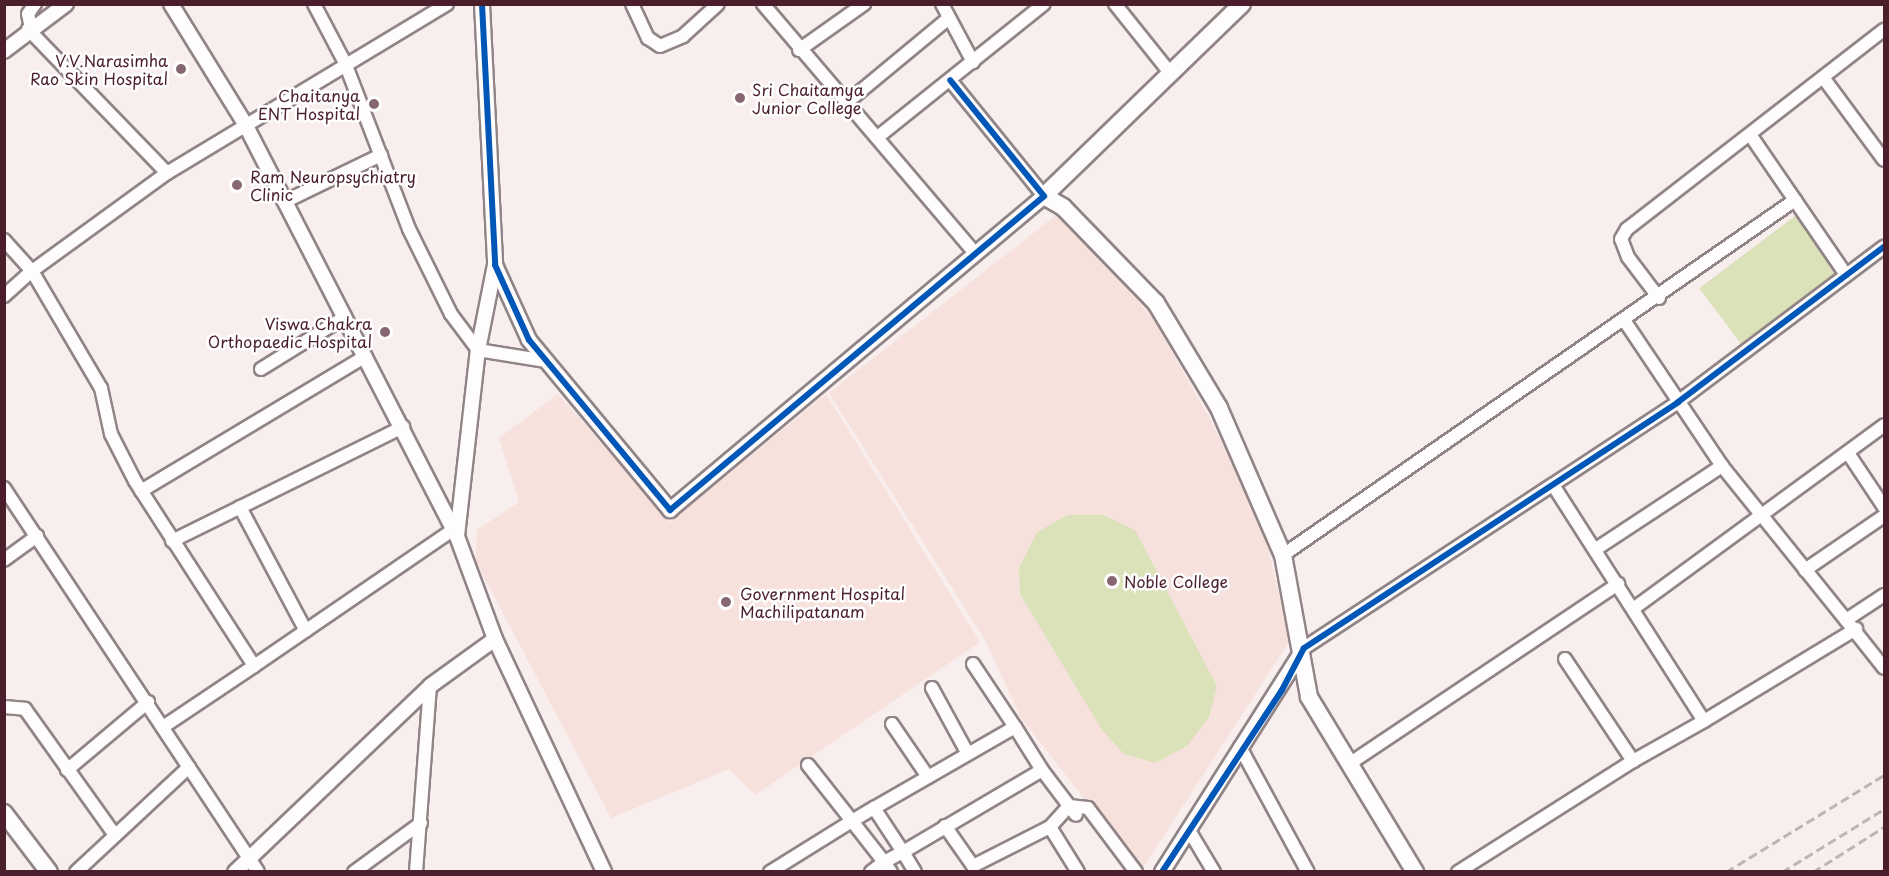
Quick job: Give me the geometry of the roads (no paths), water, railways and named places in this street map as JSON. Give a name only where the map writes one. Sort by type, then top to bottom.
[{"type":"main road","points":[[1242,4],[1164,67],[1044,196],[1063,207],[1156,303],[1219,408],[1283,555],[1304,648],[1309,697],[1415,872]]},
{"type":"main road","points":[[4,813],[49,872]]},
{"type":"main road","points":[[4,832],[35,872]]},
{"type":"street","points":[[35,4],[28,14],[30,28],[167,173]]},
{"type":"street","points":[[4,51],[30,28],[66,4]]},
{"type":"street","points":[[171,4],[245,124],[403,427],[455,532],[495,639],[604,872]]},
{"type":"street","points":[[314,4],[345,63],[381,155],[440,293],[478,350],[546,361]]},
{"type":"street","points":[[163,727],[455,532],[478,350],[495,265],[482,4]]},
{"type":"street","points":[[636,6],[648,38],[660,45],[683,36],[718,4]]},
{"type":"street","points":[[763,4],[799,51],[845,104],[879,136],[975,253]]},
{"type":"street","points":[[799,51],[864,4]]},
{"type":"street","points":[[942,4],[973,62]]},
{"type":"street","points":[[1115,4],[1164,67]]},
{"type":"street","points":[[4,296],[32,271],[167,173],[444,5]]},
{"type":"street","points":[[879,136],[1043,5]]},
{"type":"street","points":[[845,104],[949,18]]},
{"type":"street","points":[[1659,298],[1625,251],[1621,239],[1626,229],[1826,80],[1884,30]]},
{"type":"street","points":[[495,265],[529,340],[669,510],[1044,196],[950,80]]},
{"type":"street","points":[[1826,80],[1884,160]]},
{"type":"street","points":[[1751,136],[1846,275]]},
{"type":"street","points":[[285,202],[381,155]]},
{"type":"street","points":[[1283,555],[1659,298],[1795,201]]},
{"type":"street","points":[[4,240],[32,271],[101,388],[111,434],[141,491],[254,666]]},
{"type":"street","points":[[1162,872],[1190,832],[1240,747],[1282,690],[1304,648],[1678,402],[1884,247]]},
{"type":"street","points":[[261,369],[345,317]]},
{"type":"street","points":[[1624,320],[1722,466],[1804,570],[1856,629],[1884,668]]},
{"type":"street","points":[[141,491],[366,356]]},
{"type":"street","points":[[1633,609],[1762,517],[1884,425]]},
{"type":"street","points":[[172,541],[403,427]]},
{"type":"street","points":[[1848,453],[1884,507]]},
{"type":"street","points":[[1596,549],[1722,466]]},
{"type":"street","points":[[1553,484],[1704,721]]},
{"type":"street","points":[[4,488],[148,702],[258,872]]},
{"type":"street","points":[[240,507],[306,631]]},
{"type":"street","points":[[1804,570],[1884,516]]},
{"type":"street","points":[[4,560],[37,536]]},
{"type":"street","points":[[1349,764],[1618,584]]},
{"type":"street","points":[[1846,620],[1884,595]]},
{"type":"street","points":[[1458,872],[1632,761],[1704,721],[1856,629]]},
{"type":"street","points":[[235,872],[430,686],[495,639]]},
{"type":"street","points":[[1565,659],[1632,761]]},
{"type":"street","points":[[974,664],[1042,770],[1072,810]]},
{"type":"street","points":[[416,872],[430,686]]},
{"type":"street","points":[[932,688],[968,754]]},
{"type":"street","points":[[67,770],[148,702]]},
{"type":"street","points":[[4,707],[25,709],[115,835]]},
{"type":"street","points":[[892,724],[928,777]]},
{"type":"street","points":[[770,872],[852,821],[1015,727]]},
{"type":"street","points":[[1240,747],[1308,872]]},
{"type":"street","points":[[808,765],[888,867]]},
{"type":"street","points":[[76,872],[189,767]]},
{"type":"street","points":[[871,872],[888,867],[903,852],[1042,770]]},
{"type":"street","points":[[874,808],[915,872]]},
{"type":"street","points":[[945,826],[973,867],[1050,827],[1072,810],[1088,808],[1136,872]]},
{"type":"street","points":[[354,872],[421,822]]},
{"type":"street","points":[[1050,827],[1078,872]]},
{"type":"street","points":[[1190,832],[1214,872]]},
{"type":"railway","points":[[1726,872],[1884,775]]},
{"type":"railway","points":[[1782,872],[1884,809]]},
{"type":"railway","points":[[1813,872],[1884,827]]},
{"type":"place","name":"V.V.Narasimha Rao Skin Hospital","points":[[181,69]]},
{"type":"place","name":"Sri Chaitamya Junior College","points":[[740,98]]},
{"type":"place","name":"Chaitanya ENT Hospital","points":[[374,104]]},
{"type":"place","name":"Ram Neuropsychiatry Clinic","points":[[237,185]]},
{"type":"place","name":"Viswa Chakra Orthopaedic Hospital","points":[[385,332]]},
{"type":"place","name":"Noble College","points":[[1112,581]]},
{"type":"place","name":"Government Hospital Machilipatanam","points":[[726,602]]}]
